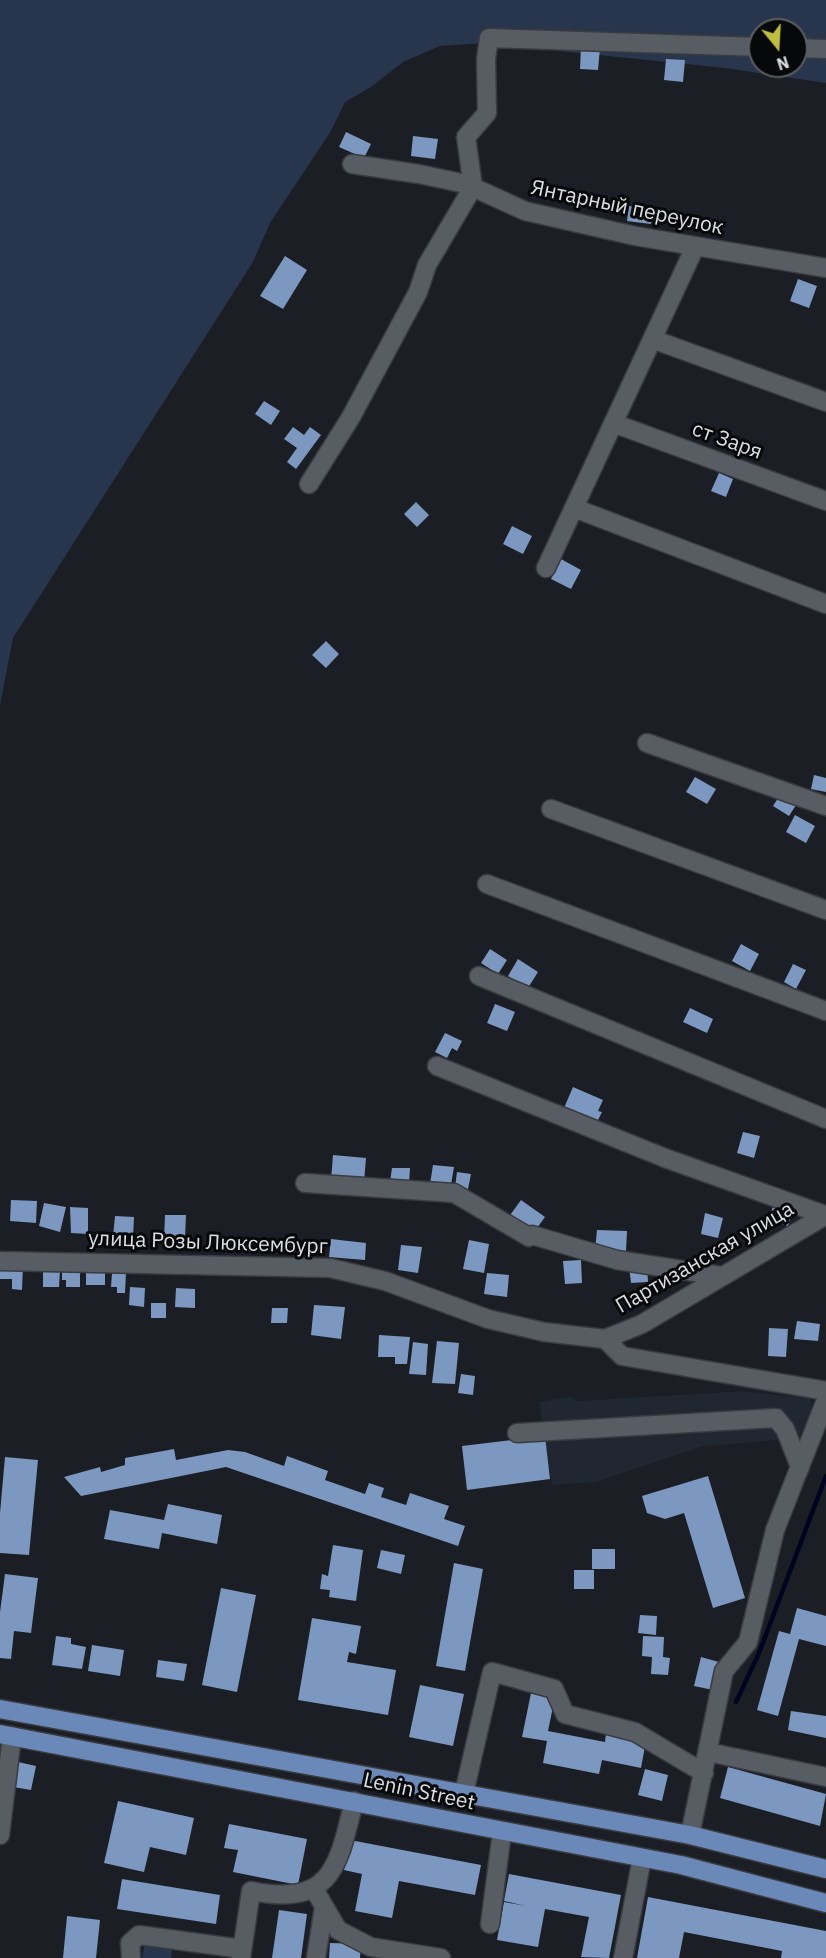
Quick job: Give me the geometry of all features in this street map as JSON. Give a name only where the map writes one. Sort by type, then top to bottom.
[{"type":"main road","name":"Lenin Street","points":[[0,1709],[690,1835],[826,1869]]},
{"type":"main road","name":"Lenin Street","points":[[6,1735],[681,1865],[826,1903]]},
{"type":"main road","points":[[356,1802],[363,1775]]},
{"type":"street","points":[[309,484],[351,417],[418,292],[427,265],[473,187],[466,137],[487,113],[486,59],[489,38],[748,46]]},
{"type":"street","points":[[808,48],[826,49]]},
{"type":"street","name":"Янтарный переулок","points":[[352,164],[419,174],[473,187],[525,211],[695,247],[826,268]]},
{"type":"street","points":[[546,568],[695,247]]},
{"type":"street","points":[[652,339],[826,402]]},
{"type":"street","name":"ст Заря","points":[[613,423],[826,501]]},
{"type":"street","points":[[574,508],[826,604]]},
{"type":"street","points":[[647,743],[826,806]]},
{"type":"street","points":[[551,809],[826,909]]},
{"type":"street","points":[[487,884],[826,1011]]},
{"type":"street","points":[[479,976],[826,1119]]},
{"type":"street","points":[[437,1066],[665,1158],[826,1215]]},
{"type":"street","points":[[305,1183],[454,1193],[529,1237],[532,1235],[617,1260],[721,1276]]},
{"type":"street","name":"Партизанская улица","points":[[605,1339],[642,1324],[826,1215]]},
{"type":"street","name":"улица Розы Люксембург","points":[[0,1261],[330,1268],[384,1281],[488,1319],[544,1332],[605,1339]]},
{"type":"street","points":[[605,1339],[622,1356],[826,1391]]},
{"type":"street","points":[[690,1835],[724,1671],[748,1642],[776,1530],[826,1400]]},
{"type":"street","points":[[517,1433],[776,1418],[785,1429],[800,1467]]},
{"type":"street","points":[[464,1793],[492,1672],[554,1689],[565,1713],[635,1732],[704,1773]]},
{"type":"street","points":[[0,1835],[6,1735]]},
{"type":"street","points":[[708,1752],[826,1777]]},
{"type":"street","points":[[131,1958],[129,1942],[139,1935],[241,1953],[251,1890],[275,1895],[314,1889],[331,1875],[356,1802]]},
{"type":"street","points":[[490,1924],[502,1832]]},
{"type":"street","points":[[623,1958],[642,1858]]},
{"type":"street","points":[[314,1889],[338,1930],[371,1947],[441,1958]]},
{"type":"street","points":[[316,1958],[324,1907]]},
{"type":"shaded area","points":[[0,0],[826,0],[826,83],[792,78],[808,78],[808,18],[748,18],[748,71],[521,47],[501,42],[440,46],[403,62],[371,87],[345,102],[331,131],[270,223],[253,262],[13,638],[0,705]]},
{"type":"shaded area","points":[[744,1391],[811,1399],[811,1422],[796,1438],[700,1447],[596,1482],[552,1485],[539,1402],[571,1397],[579,1401]]},
{"type":"shaded area","points":[[145,1942],[164,1944],[172,1951],[171,1958],[142,1958]]},
{"type":"building","points":[[581,47],[600,48],[598,70],[580,69]]},
{"type":"building","points":[[666,59],[685,60],[683,82],[664,80]]},
{"type":"building","points":[[346,132],[371,144],[364,158],[339,147]]},
{"type":"building","points":[[413,136],[438,139],[435,159],[411,156]]},
{"type":"building","points":[[629,206],[653,210],[651,224],[627,221]]},
{"type":"building","points":[[285,256],[307,270],[283,309],[260,296]]},
{"type":"building","points":[[798,279],[817,286],[809,308],[790,301]]},
{"type":"building","points":[[264,401],[280,411],[271,425],[255,414]]},
{"type":"building","points":[[293,427],[304,435],[310,427],[321,435],[296,469],[287,462],[297,448],[284,439]]},
{"type":"building","points":[[719,473],[733,479],[726,497],[711,491]]},
{"type":"building","points":[[416,502],[429,515],[417,527],[404,514]]},
{"type":"building","points":[[512,526],[532,536],[523,554],[503,544]]},
{"type":"building","points":[[561,559],[581,570],[571,589],[551,579]]},
{"type":"building","points":[[326,641],[339,654],[326,668],[312,655]]},
{"type":"building","points":[[814,775],[826,778],[826,792],[811,789]]},
{"type":"building","points":[[695,777],[716,789],[707,804],[686,792]]},
{"type":"building","points":[[782,792],[798,802],[789,816],[773,806]]},
{"type":"building","points":[[795,815],[815,826],[806,843],[786,832]]},
{"type":"building","points":[[741,944],[759,954],[750,971],[732,961]]},
{"type":"building","points":[[490,949],[507,960],[498,974],[481,963]]},
{"type":"building","points":[[518,959],[538,972],[528,988],[508,976]]},
{"type":"building","points":[[793,964],[806,970],[796,989],[784,982]]},
{"type":"building","points":[[495,1004],[515,1012],[507,1031],[487,1023]]},
{"type":"building","points":[[690,1008],[713,1019],[707,1033],[683,1022]]},
{"type":"building","points":[[445,1033],[462,1041],[457,1051],[452,1048],[447,1058],[435,1052]]},
{"type":"building","points":[[573,1087],[603,1100],[598,1111],[602,1112],[597,1122],[564,1108]]},
{"type":"building","points":[[743,1132],[760,1136],[754,1158],[737,1153]]},
{"type":"building","points":[[333,1155],[366,1158],[364,1183],[331,1180]]},
{"type":"building","points":[[433,1165],[454,1167],[451,1185],[430,1184]]},
{"type":"building","points":[[392,1168],[410,1168],[409,1184],[390,1182]]},
{"type":"building","points":[[457,1172],[471,1174],[468,1189],[455,1187]]},
{"type":"building","points":[[775,1199],[795,1205],[788,1226],[769,1220]]},
{"type":"building","points":[[11,1200],[37,1201],[36,1223],[10,1221]]},
{"type":"building","points":[[521,1200],[545,1217],[532,1235],[508,1218]]},
{"type":"building","points":[[44,1203],[66,1207],[60,1232],[39,1226]]},
{"type":"building","points":[[70,1207],[88,1208],[88,1234],[71,1233]]},
{"type":"building","points":[[705,1213],[723,1218],[718,1238],[701,1234]]},
{"type":"building","points":[[165,1215],[186,1215],[185,1239],[164,1240]]},
{"type":"building","points":[[115,1216],[134,1217],[133,1238],[113,1237]]},
{"type":"building","points":[[597,1230],[627,1231],[626,1251],[595,1250]]},
{"type":"building","points":[[331,1239],[366,1243],[365,1260],[329,1257]]},
{"type":"building","points":[[469,1240],[489,1244],[484,1273],[463,1269]]},
{"type":"building","points":[[401,1245],[422,1247],[418,1273],[398,1270]]},
{"type":"building","points":[[581,1260],[582,1283],[565,1284],[563,1261]]},
{"type":"building","points":[[0,1264],[23,1265],[22,1290],[12,1289],[12,1279],[0,1279]]},
{"type":"building","points":[[647,1264],[648,1282],[631,1283],[629,1265]]},
{"type":"building","points":[[62,1266],[80,1266],[80,1287],[66,1287],[66,1280],[62,1280]]},
{"type":"building","points":[[105,1267],[105,1285],[86,1285],[86,1268]]},
{"type":"building","points":[[43,1270],[60,1270],[59,1287],[43,1287]]},
{"type":"building","points":[[112,1273],[126,1273],[125,1293],[117,1293],[117,1287],[111,1287]]},
{"type":"building","points":[[487,1273],[509,1275],[507,1297],[484,1294]]},
{"type":"building","points":[[130,1287],[145,1288],[144,1307],[129,1305]]},
{"type":"building","points":[[176,1288],[195,1289],[195,1308],[175,1307]]},
{"type":"building","points":[[151,1303],[166,1303],[166,1318],[151,1318]]},
{"type":"building","points":[[314,1305],[345,1307],[341,1339],[311,1335]]},
{"type":"building","points":[[272,1308],[288,1308],[287,1323],[271,1323]]},
{"type":"building","points":[[797,1321],[820,1324],[818,1341],[794,1339]]},
{"type":"building","points":[[769,1328],[788,1329],[786,1357],[768,1356]]},
{"type":"building","points":[[379,1335],[410,1337],[407,1364],[395,1364],[395,1357],[378,1357]]},
{"type":"building","points":[[437,1341],[459,1343],[455,1384],[432,1383]]},
{"type":"building","points":[[413,1342],[428,1344],[426,1375],[409,1374]]},
{"type":"building","points":[[461,1374],[475,1376],[473,1395],[458,1393]]},
{"type":"building","points":[[545,1436],[550,1479],[467,1490],[462,1446]]},
{"type":"building","points":[[174,1449],[176,1460],[228,1450],[245,1452],[284,1466],[287,1456],[328,1471],[325,1480],[365,1494],[369,1483],[384,1488],[381,1497],[406,1505],[410,1493],[449,1506],[444,1519],[465,1526],[458,1546],[226,1467],[81,1496],[64,1477],[100,1467],[101,1472],[125,1465],[125,1458]]},
{"type":"building","points":[[5,1457],[38,1460],[29,1555],[0,1553],[0,1513]]},
{"type":"building","points":[[708,1476],[745,1598],[713,1608],[684,1513],[665,1519],[647,1513],[642,1496]]},
{"type":"building","points":[[168,1504],[222,1515],[217,1544],[162,1533],[159,1549],[104,1539],[110,1510],[164,1520]]},
{"type":"building","points":[[333,1545],[363,1550],[356,1601],[329,1597],[330,1590],[320,1589],[322,1574],[328,1576]]},
{"type":"building","points":[[592,1549],[615,1549],[615,1569],[592,1569]]},
{"type":"building","points":[[381,1550],[405,1555],[401,1574],[377,1568]]},
{"type":"building","points":[[454,1563],[483,1569],[465,1671],[436,1666]]},
{"type":"building","points":[[574,1570],[594,1570],[594,1589],[574,1589]]},
{"type":"building","points":[[5,1574],[38,1578],[31,1633],[14,1631],[11,1659],[0,1658],[0,1612]]},
{"type":"building","points":[[221,1588],[256,1595],[237,1692],[202,1685]]},
{"type":"building","points":[[797,1608],[826,1616],[826,1646],[799,1639],[778,1716],[757,1710],[779,1631],[790,1634]]},
{"type":"building","points":[[640,1615],[657,1616],[656,1635],[638,1633]]},
{"type":"building","points":[[312,1618],[361,1626],[356,1654],[349,1652],[347,1662],[396,1670],[388,1715],[298,1700]]},
{"type":"building","points":[[56,1636],[71,1638],[71,1644],[86,1647],[82,1669],[52,1665]]},
{"type":"building","points":[[643,1636],[664,1637],[663,1657],[670,1658],[668,1675],[651,1674],[652,1657],[642,1656]]},
{"type":"building","points":[[92,1645],[124,1650],[120,1676],[88,1671]]},
{"type":"building","points":[[701,1657],[719,1662],[713,1690],[694,1686]]},
{"type":"building","points":[[158,1660],[187,1664],[184,1681],[156,1677]]},
{"type":"building","points":[[420,1685],[464,1694],[453,1746],[409,1737]]},
{"type":"building","points":[[531,1693],[555,1697],[548,1731],[605,1742],[606,1734],[646,1741],[641,1768],[602,1760],[599,1774],[543,1763],[547,1741],[522,1737]]},
{"type":"building","points":[[791,1711],[826,1716],[826,1738],[788,1730]]},
{"type":"building","points":[[18,1762],[36,1766],[31,1790],[13,1787]]},
{"type":"building","points":[[728,1767],[826,1794],[820,1826],[720,1798]]},
{"type":"building","points":[[645,1769],[668,1775],[662,1801],[638,1795]]},
{"type":"building","points":[[118,1801],[194,1818],[186,1855],[150,1847],[144,1872],[104,1863]]},
{"type":"building","points":[[229,1824],[307,1839],[298,1885],[233,1872],[238,1850],[224,1848]]},
{"type":"building","points":[[350,1840],[481,1865],[475,1895],[399,1881],[392,1918],[355,1911],[362,1874],[344,1870]]},
{"type":"building","points":[[509,1874],[621,1895],[609,1958],[581,1957],[589,1917],[545,1909],[538,1947],[497,1940],[504,1902],[526,1906],[504,1901]]},
{"type":"building","points":[[122,1879],[220,1895],[216,1924],[117,1909]]},
{"type":"building","points":[[648,1897],[826,1931],[826,1958],[781,1958],[782,1951],[684,1932],[679,1958],[637,1958]]},
{"type":"building","points":[[279,1910],[307,1914],[301,1958],[272,1958]]},
{"type":"building","points":[[67,1916],[100,1920],[96,1958],[63,1958]]},
{"type":"building","points":[[330,1943],[361,1944],[360,1958],[329,1958]]},
{"type":"waterway","points":[[736,1702],[759,1653],[826,1476]]}]
